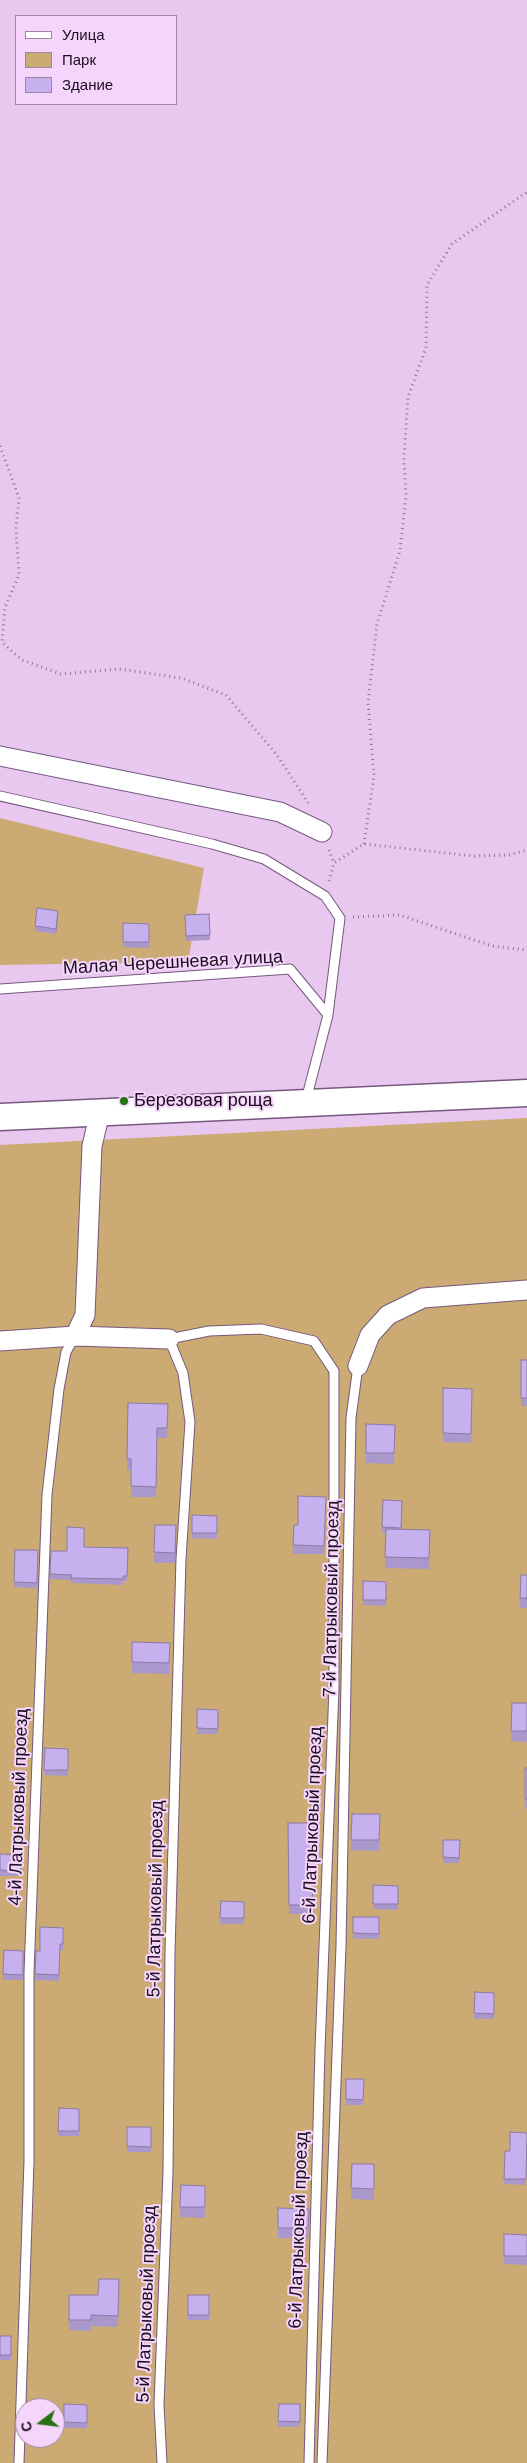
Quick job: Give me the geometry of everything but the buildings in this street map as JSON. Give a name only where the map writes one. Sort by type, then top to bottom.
[{"type":"main road","points":[[0,1117],[527,1093]]},
{"type":"street","points":[[0,756],[280,812],[322,832]]},
{"type":"street","points":[[75,1336],[85,1315],[92,1146],[100,1112]]},
{"type":"street","points":[[358,1366],[370,1335],[388,1315],[423,1298],[527,1290]]},
{"type":"street","points":[[0,1341],[75,1336],[169,1339]]},
{"type":"lane","points":[[0,796],[212,844],[264,859],[325,896],[340,918],[328,1015],[306,1102]]},
{"type":"lane","name":"Малая Черешневая улица","points":[[0,989],[290,969],[328,1015]]},
{"type":"lane","name":"6-й Латрыковый проезд","points":[[169,1339],[209,1331],[261,1328],[314,1341],[334,1371],[334,1688],[320,2050],[308,2463]]},
{"type":"lane","name":"4-й Латрыковый проезд","points":[[19,2463],[29,2161],[29,1973],[48,1495],[59,1389],[66,1352],[75,1336]]},
{"type":"lane","name":"5-й Латрыковый проезд","points":[[162,2463],[159,2404],[168,2172],[170,1932],[181,1559],[190,1422],[183,1373],[169,1339]]},
{"type":"lane","name":"7-й Латрыковый проезд","points":[[322,2463],[341,1946],[352,1418],[358,1366]]},
{"type":"path","points":[[364,844],[374,776],[368,702],[377,624],[400,551],[406,496],[404,458],[408,397],[426,348],[427,285],[452,244],[527,192]]},
{"type":"path","points":[[0,446],[19,498],[16,528],[19,575],[5,607],[1,642],[22,660],[61,674],[119,669],[181,678],[226,695],[277,755],[315,813],[334,863],[325,896]]},
{"type":"path","points":[[334,863],[364,844],[475,856],[509,855],[527,850]]},
{"type":"path","points":[[340,918],[400,915],[492,946],[527,950]]},
{"type":"green space","points":[[0,818],[204,868],[188,962],[0,965]]},
{"type":"green space","points":[[527,1118],[527,2463],[0,2463],[0,1145]]},
{"type":"place","name":"Березовая роща","points":[[124,1101]]}]
